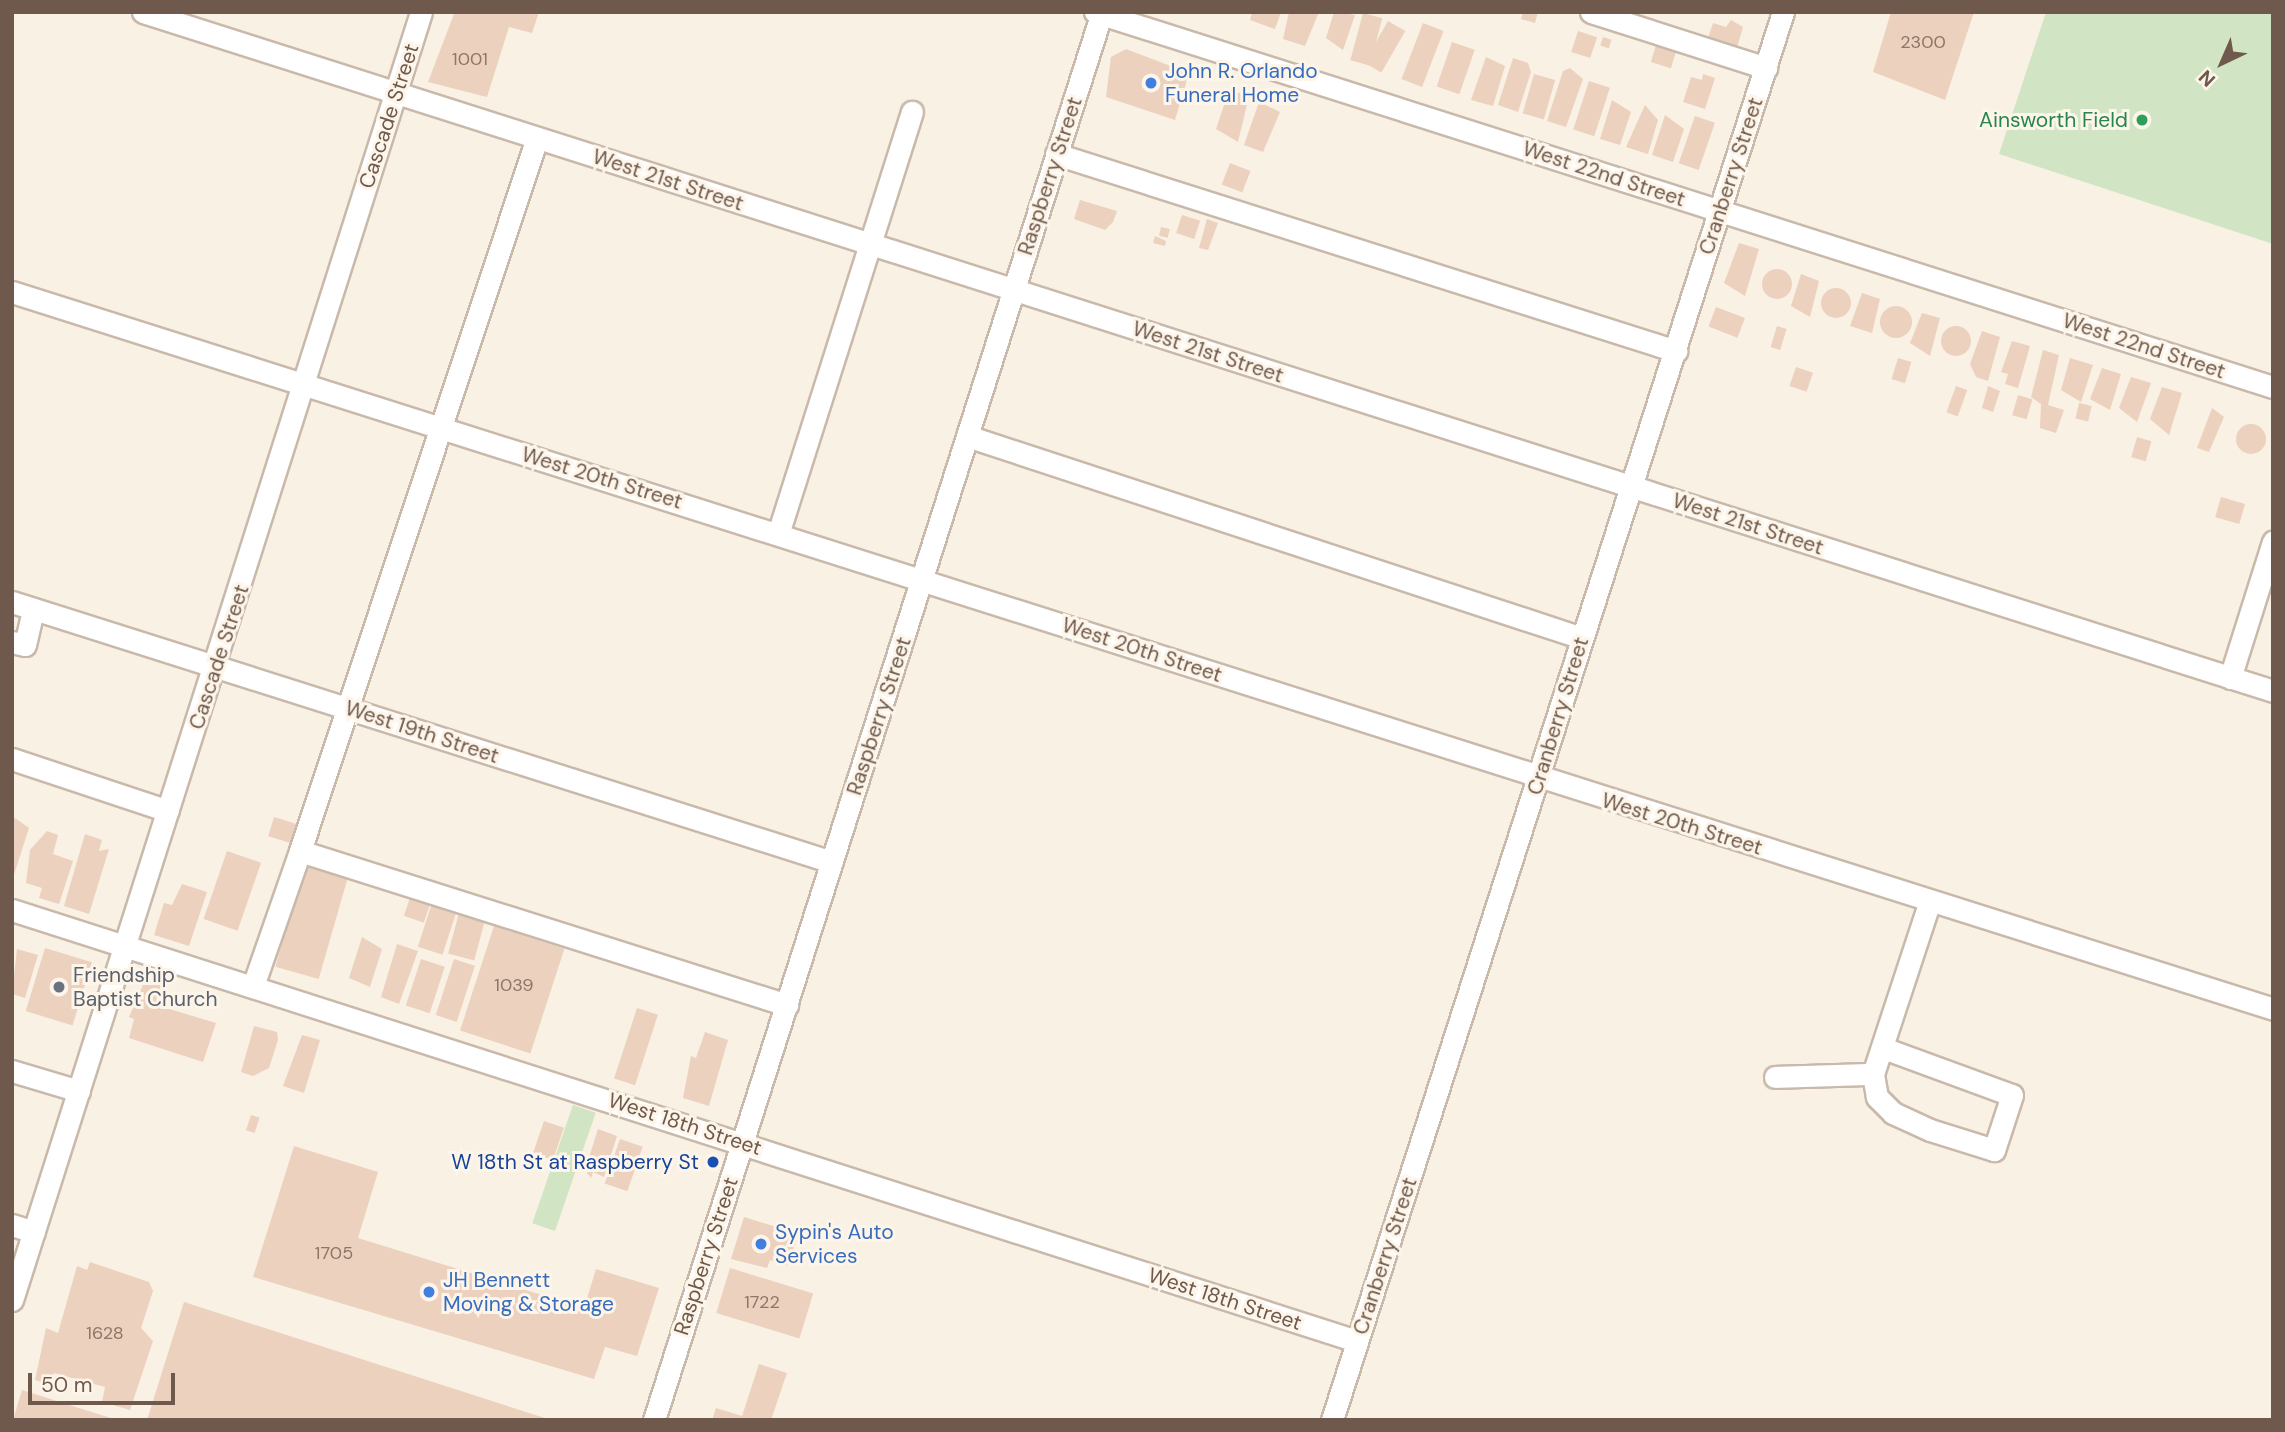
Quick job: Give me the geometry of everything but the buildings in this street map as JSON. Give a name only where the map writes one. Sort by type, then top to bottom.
[{"type":"street","name":"West 21st Street","points":[[143,12],[2273,691]]},
{"type":"street","name":"Cascade Street","points":[[12,1300],[168,811],[217,667],[421,12]]},
{"type":"street","points":[[1591,12],[1766,68]]},
{"type":"street","name":"Cranberry Street","points":[[1332,1420],[1783,12]]},
{"type":"street","name":"Raspberry Street","points":[[654,1420],[1099,13]]},
{"type":"street","name":"West 22nd Street","points":[[1099,13],[2273,387]]},
{"type":"street","points":[[778,534],[912,112]]},
{"type":"street","points":[[253,986],[349,709],[537,138]]},
{"type":"street","points":[[1056,154],[1676,351]]},
{"type":"street","name":"West 20th Street","points":[[12,292],[922,579],[1539,779],[2273,1009]]},
{"type":"street","points":[[967,436],[1582,638]]},
{"type":"street","points":[[2230,678],[2273,542]]},
{"type":"street","name":"West 19th Street","points":[[12,602],[832,862]]},
{"type":"street","points":[[12,642],[25,645],[33,609]]},
{"type":"street","points":[[12,759],[168,811]]},
{"type":"street","points":[[300,850],[787,1005]]},
{"type":"street","points":[[1886,1049],[2012,1095],[1994,1150],[1893,1113],[1877,1097],[1873,1074],[1886,1049],[1930,901]]},
{"type":"street","name":"West 18th Street","points":[[12,910],[1357,1341]]},
{"type":"street","points":[[12,1070],[79,1091]]},
{"type":"street","points":[[1775,1077],[1873,1074]]},
{"type":"street","points":[[12,1225],[34,1232]]},
{"type":"green space","name":"Ainsworth Field","points":[[2046,12],[2273,12],[2273,244],[1999,154]]},
{"type":"green space","points":[[573,1105],[596,1113],[555,1231],[532,1223]]},
{"type":"place","name":"John R. Orlando Funeral Home","points":[[1151,83]]},
{"type":"place","name":"Ainsworth Field","points":[[2142,120]]},
{"type":"place","name":"Friendship Baptist Church","points":[[59,987]]},
{"type":"place","name":"W 18th St at Raspberry St","points":[[713,1162]]},
{"type":"place","name":"Sypin's Auto Services","points":[[761,1244]]},
{"type":"place","name":"JH Bennett Moving & Storage","points":[[429,1292]]}]
